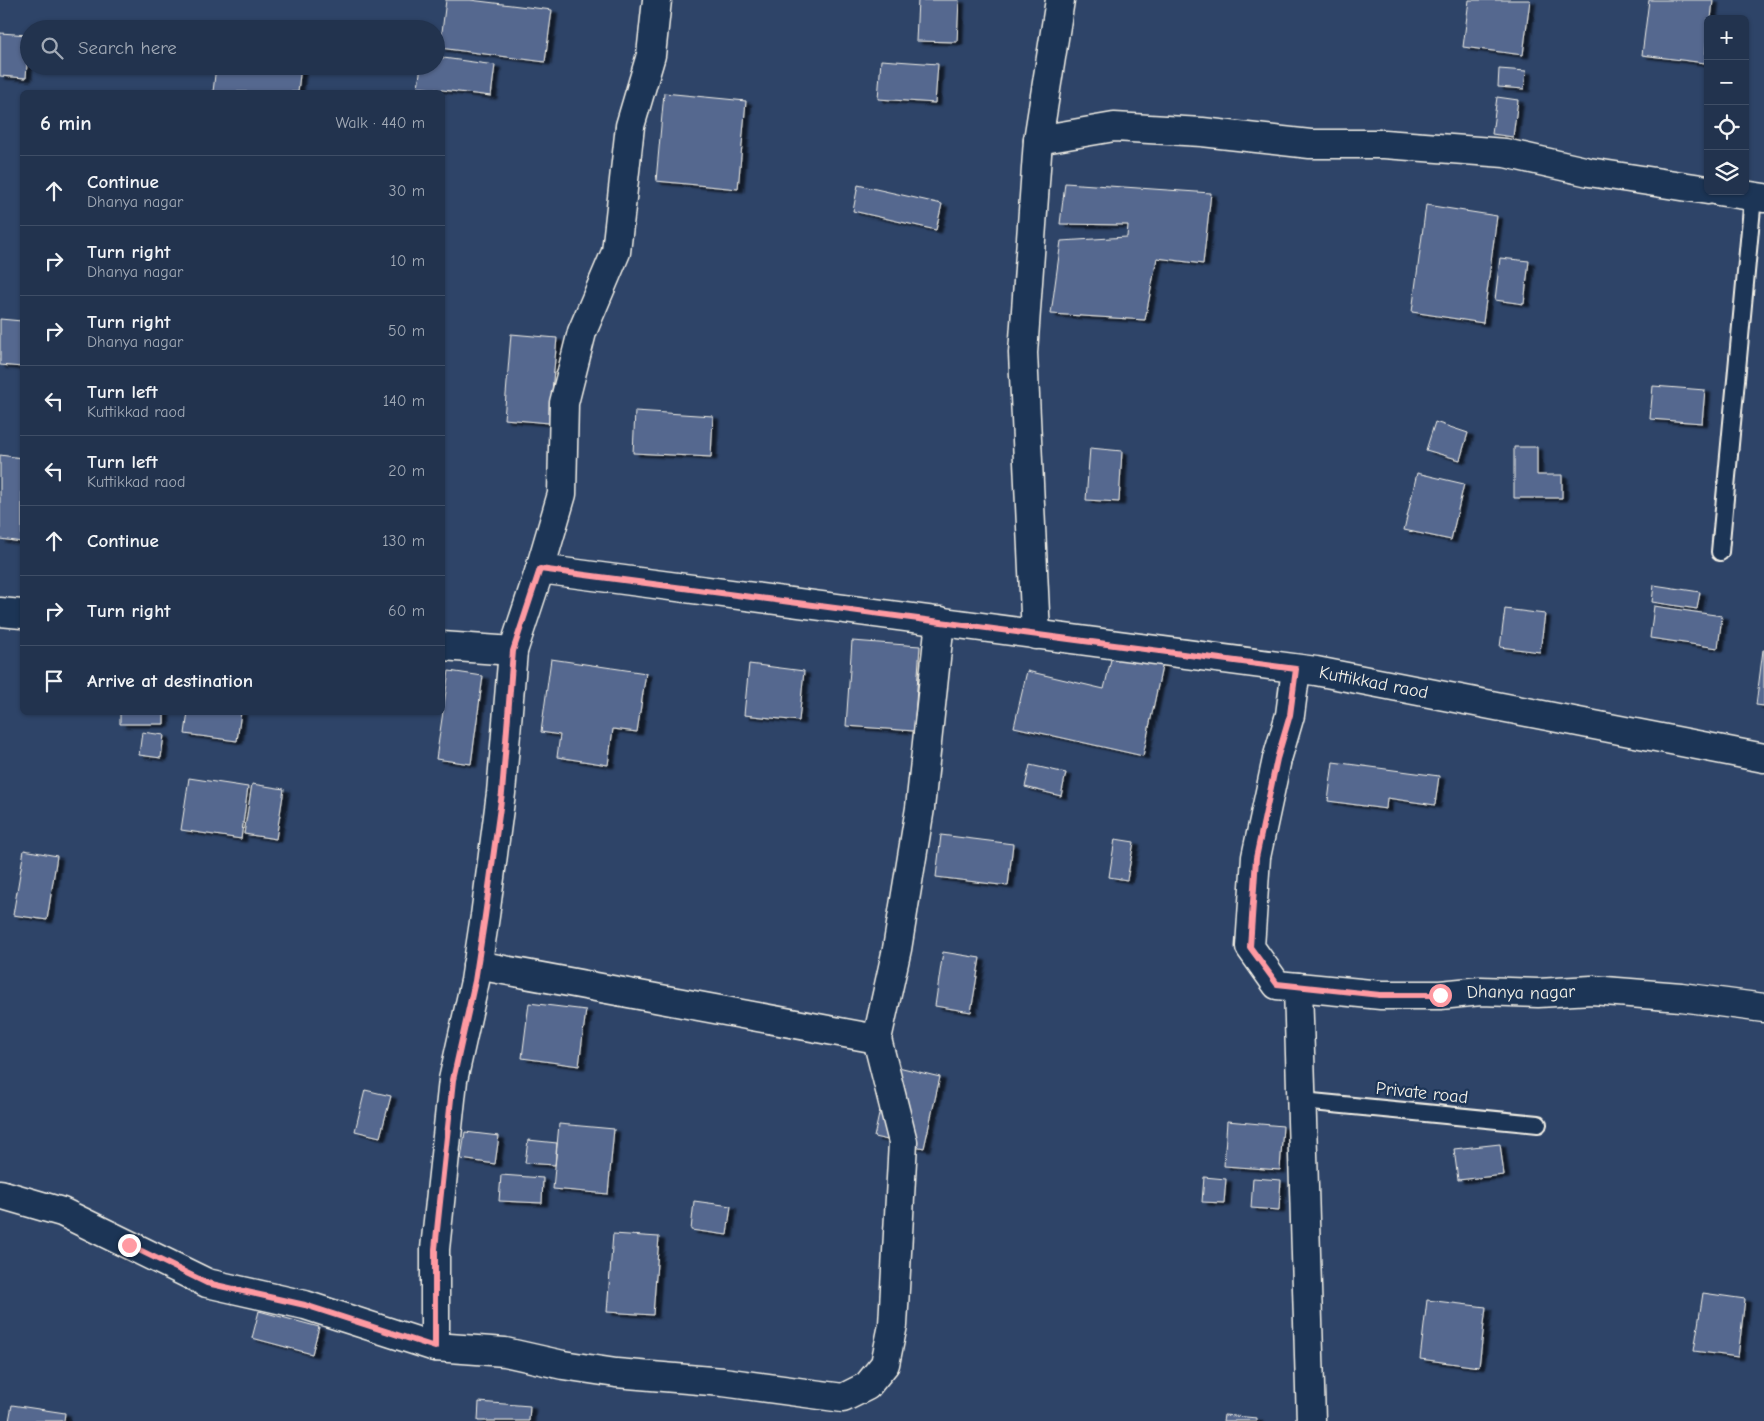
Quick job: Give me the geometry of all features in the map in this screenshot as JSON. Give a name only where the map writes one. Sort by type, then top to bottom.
[{"type":"street","points":[[435,1347],[435,1249],[453,1080],[477,965],[502,793],[513,651],[562,494],[564,403],[582,332],[616,252],[630,126],[651,55],[657,0]]},
{"type":"street","points":[[1036,635],[1022,353],[1038,140],[1060,0]]},
{"type":"street","points":[[1038,140],[1114,127],[1202,132],[1310,144],[1384,144],[1505,153],[1589,172],[1704,189]]},
{"type":"street","points":[[1741,195],[1758,198]]},
{"type":"street","name":"Kuttikkad raod","points":[[540,569],[1296,669],[1764,758]]},
{"type":"street","points":[[0,612],[20,614]]},
{"type":"street","points":[[0,1194],[62,1212],[207,1283],[305,1305],[435,1347],[506,1352],[563,1365],[616,1373],[723,1382],[843,1398],[866,1386],[885,1364],[893,1325],[903,1142],[876,1039],[897,949],[917,826],[940,621]]},
{"type":"street","points":[[445,646],[513,651]]},
{"type":"street","name":"Dhanya nagar","points":[[1296,669],[1290,715],[1277,759],[1256,858],[1250,947],[1277,984],[1380,995],[1440,995],[1481,991],[1538,993],[1592,990],[1681,997],[1764,1008]]},
{"type":"street","points":[[477,965],[876,1039]]},
{"type":"street","points":[[1298,987],[1312,1421]]},
{"type":"lane","points":[[1720,552],[1758,198]]},
{"type":"lane","name":"Private road","points":[[1302,1101],[1538,1124]]},
{"type":"building","points":[[446,0],[470,0],[552,10],[545,62],[445,49],[444,20]]},
{"type":"building","points":[[918,0],[959,0],[957,42],[916,41]]},
{"type":"building","points":[[1469,0],[1530,0],[1523,55],[1463,47]]},
{"type":"building","points":[[1649,0],[1713,0],[1711,15],[1704,15],[1704,63],[1642,55]]},
{"type":"building","points":[[0,33],[20,34],[20,75],[26,75],[26,78],[0,76]]},
{"type":"building","points":[[445,58],[495,65],[491,96],[418,87],[420,75],[445,75]]},
{"type":"building","points":[[881,60],[938,64],[935,103],[878,99]]},
{"type":"building","points":[[1499,69],[1526,71],[1524,89],[1498,87]]},
{"type":"building","points":[[215,75],[300,75],[298,90],[213,90]]},
{"type":"building","points":[[664,93],[746,101],[738,189],[656,181]]},
{"type":"building","points":[[1497,97],[1518,100],[1513,137],[1492,134]]},
{"type":"building","points":[[1065,183],[1211,193],[1203,264],[1157,258],[1145,320],[1051,314],[1061,241],[1127,237],[1128,225],[1060,224]]},
{"type":"building","points":[[858,185],[942,204],[936,230],[853,211]]},
{"type":"building","points":[[1426,205],[1497,216],[1483,323],[1412,312]]},
{"type":"building","points":[[1500,258],[1529,261],[1524,304],[1495,300]]},
{"type":"building","points":[[0,319],[20,321],[20,367],[0,365]]},
{"type":"building","points":[[511,334],[557,338],[549,423],[504,419]]},
{"type":"building","points":[[1653,386],[1705,390],[1702,423],[1650,419]]},
{"type":"building","points":[[635,411],[713,416],[711,457],[633,453]]},
{"type":"building","points":[[1435,422],[1468,433],[1460,460],[1426,450]]},
{"type":"building","points":[[1514,447],[1537,447],[1537,475],[1562,475],[1562,498],[1514,498]]},
{"type":"building","points":[[1090,448],[1122,451],[1119,502],[1086,500]]},
{"type":"building","points":[[0,455],[20,458],[20,542],[0,539]]},
{"type":"building","points":[[1417,473],[1464,484],[1451,540],[1404,530]]},
{"type":"building","points":[[1654,585],[1700,592],[1697,609],[1652,602]]},
{"type":"building","points":[[1654,606],[1722,616],[1718,648],[1650,638]]},
{"type":"building","points":[[1505,609],[1545,614],[1540,652],[1500,647]]},
{"type":"building","points":[[852,641],[920,646],[914,731],[846,726]]},
{"type":"building","points":[[1764,650],[1764,706],[1756,705]]},
{"type":"building","points":[[1113,651],[1163,662],[1143,756],[1014,727],[1027,671],[1104,689]]},
{"type":"building","points":[[551,659],[646,673],[637,732],[613,729],[608,765],[557,757],[560,735],[541,732]]},
{"type":"building","points":[[749,664],[804,671],[799,721],[744,715]]},
{"type":"building","points":[[449,671],[483,676],[471,764],[436,759],[442,715],[445,715],[445,698]]},
{"type":"building","points":[[120,715],[164,715],[164,724],[120,724]]},
{"type":"building","points":[[188,715],[241,715],[237,741],[185,734]]},
{"type":"building","points":[[142,732],[164,735],[161,758],[139,755]]},
{"type":"building","points":[[1333,762],[1439,776],[1435,805],[1387,798],[1386,809],[1328,801]]},
{"type":"building","points":[[1030,765],[1066,773],[1061,796],[1025,787]]},
{"type":"building","points":[[189,778],[248,787],[241,839],[181,830]]},
{"type":"building","points":[[252,784],[284,789],[276,839],[244,834]]},
{"type":"building","points":[[941,835],[1013,844],[1008,886],[936,877]]},
{"type":"building","points":[[1115,839],[1134,842],[1127,880],[1109,877]]},
{"type":"building","points":[[24,850],[57,856],[47,920],[13,915]]},
{"type":"building","points":[[943,952],[980,958],[971,1012],[935,1006]]},
{"type":"building","points":[[529,1003],[586,1010],[579,1066],[522,1058]]},
{"type":"building","points":[[890,1065],[940,1077],[924,1148],[874,1137]]},
{"type":"building","points":[[365,1090],[391,1096],[380,1137],[355,1131]]},
{"type":"building","points":[[1227,1121],[1283,1126],[1280,1170],[1224,1166]]},
{"type":"building","points":[[559,1124],[614,1129],[608,1194],[553,1189]]},
{"type":"building","points":[[465,1132],[499,1136],[495,1164],[461,1159]]},
{"type":"building","points":[[528,1140],[557,1143],[555,1165],[525,1163]]},
{"type":"building","points":[[1500,1144],[1504,1175],[1458,1180],[1454,1149]]},
{"type":"building","points":[[501,1175],[543,1178],[542,1203],[499,1201]]},
{"type":"building","points":[[1204,1177],[1226,1179],[1224,1203],[1202,1202]]},
{"type":"building","points":[[1253,1178],[1281,1180],[1279,1210],[1251,1208]]},
{"type":"building","points":[[694,1201],[731,1206],[727,1235],[691,1230]]},
{"type":"building","points":[[613,1234],[659,1237],[653,1315],[607,1312]]},
{"type":"building","points":[[1703,1293],[1745,1299],[1738,1357],[1694,1351]]},
{"type":"building","points":[[1427,1300],[1486,1307],[1479,1367],[1420,1359]]},
{"type":"building","points":[[259,1311],[319,1327],[312,1354],[252,1338]]},
{"type":"building","points":[[479,1402],[530,1406],[529,1421],[478,1421]]},
{"type":"building","points":[[12,1405],[65,1413],[64,1421],[9,1421]]},
{"type":"building","points":[[1224,1415],[1257,1418],[1257,1421],[1223,1421]]},
{"type":"route","points":[[129,1245],[207,1283],[305,1305],[435,1347],[435,1249],[453,1080],[475,981],[485,916],[502,793],[513,651],[540,569],[1296,669],[1290,715],[1277,759],[1256,858],[1250,947],[1277,984],[1380,995],[1440,995]]}]
